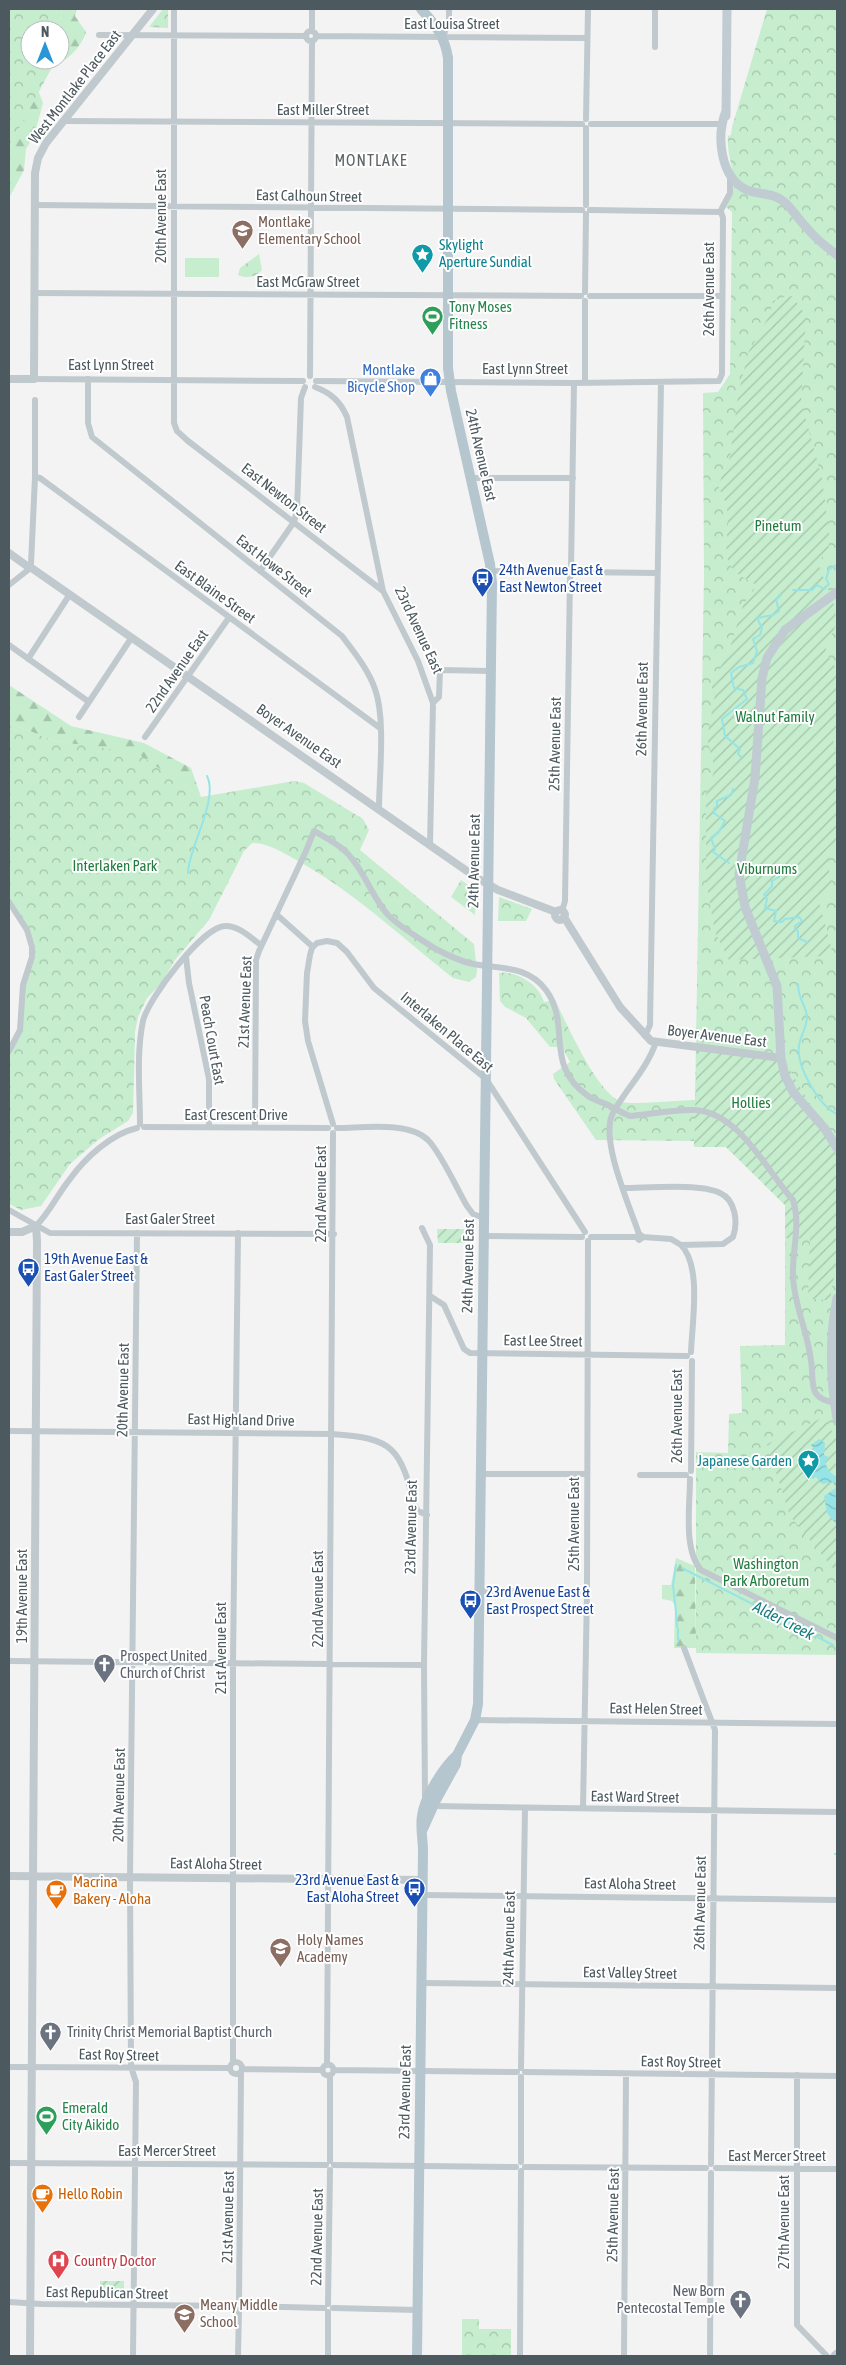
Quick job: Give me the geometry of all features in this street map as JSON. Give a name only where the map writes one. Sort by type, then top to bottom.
[{"type":"main road","points":[[422,9],[443,37]]},
{"type":"main road","points":[[723,146],[727,118],[727,9]]},
{"type":"main road","name":"24th Avenue East","points":[[443,37],[448,58],[449,382],[491,571],[480,1591],[478,1692],[475,1720]]},
{"type":"main road","points":[[726,111],[722,124],[721,139],[724,159],[730,177],[747,190],[768,194],[784,201],[805,226],[837,255]]},
{"type":"main road","points":[[837,592],[785,630],[767,658],[762,678],[755,778],[739,868],[739,881],[743,901],[777,986],[781,1058],[784,1076],[793,1092],[825,1129],[837,1148]]},
{"type":"main road","points":[[837,1298],[831,1342],[834,1403],[837,1419]]},
{"type":"main road","points":[[429,1805],[456,1764],[457,1755],[475,1720]]},
{"type":"main road","name":"23rd Avenue East","points":[[417,2356],[423,1829],[429,1805]]},
{"type":"street","name":"West Montlake Place East","points":[[35,206],[36,168],[38,158],[44,147],[153,9]]},
{"type":"street","name":"20th Avenue East","points":[[174,9],[174,423]]},
{"type":"street","points":[[260,571],[294,522],[297,510],[301,398],[304,384],[310,376],[312,9]]},
{"type":"street","name":"24th Avenue East","points":[[443,37],[449,20],[449,9]]},
{"type":"street","points":[[586,382],[588,9]]},
{"type":"street","points":[[656,9],[656,47]]},
{"type":"street","name":"East Louisa Street","points":[[99,35],[587,38]]},
{"type":"street","name":"East Miller Street","points":[[64,121],[722,124]]},
{"type":"street","points":[[718,211],[730,193],[730,177]]},
{"type":"street","points":[[34,379],[35,206]]},
{"type":"street","name":"East Calhoun Street","points":[[35,206],[718,211]]},
{"type":"street","name":"26th Avenue East","points":[[718,211],[723,218],[722,367]]},
{"type":"street","name":"East McGraw Street","points":[[34,293],[722,296]]},
{"type":"street","name":"East Lynn Street","points":[[9,379],[173,379],[304,384],[311,389],[316,384],[718,381],[722,367]]},
{"type":"street","name":"23rd Avenue East","points":[[310,376],[314,377],[316,384],[338,401],[347,417],[383,590],[418,661],[433,703],[430,845]]},
{"type":"street","name":"East Howe Street","points":[[88,379],[88,423],[92,437],[342,636],[356,654],[375,688],[379,707],[379,809]]},
{"type":"street","name":"26th Avenue East","points":[[645,1036],[650,1025],[661,382]]},
{"type":"street","name":"25th Avenue East","points":[[560,914],[565,891],[574,383]]},
{"type":"street","points":[[9,585],[30,567],[35,477],[36,400]]},
{"type":"street","name":"East Newton Street","points":[[174,423],[177,431],[188,441],[383,590]]},
{"type":"street","name":"East Blaine Street","points":[[35,477],[40,478],[380,728]]},
{"type":"street","points":[[471,478],[572,478]]},
{"type":"street","name":"Boyer Avenue East","points":[[9,553],[488,885],[560,914],[620,1008],[645,1036],[656,1042],[781,1058]]},
{"type":"street","points":[[491,571],[657,573]]},
{"type":"street","points":[[28,659],[70,594]]},
{"type":"street","name":"22nd Avenue East","points":[[145,738],[228,618]]},
{"type":"street","points":[[80,717],[132,637]]},
{"type":"street","points":[[9,645],[89,702]]},
{"type":"street","points":[[433,703],[439,697],[440,670],[491,671]]},
{"type":"street","name":"21st Avenue East","points":[[255,1127],[256,960],[261,945],[306,852],[314,831],[350,856],[384,910],[402,927],[452,957],[474,964],[487,965]]},
{"type":"street","points":[[9,902],[27,930],[32,947],[32,957],[23,985],[18,1036],[9,1051]]},
{"type":"street","points":[[276,914],[313,947]]},
{"type":"street","points":[[140,1126],[141,1040],[148,1008],[153,998],[204,935],[222,926],[239,929],[261,945]]},
{"type":"street","name":"Interlaken Place East","points":[[313,947],[317,943],[328,941],[337,943],[347,952],[374,988],[486,1079],[586,1236]]},
{"type":"street","name":"22nd Avenue East","points":[[313,947],[307,973],[305,1021],[308,1041],[333,1128],[334,1234],[330,1664],[324,2067]]},
{"type":"street","name":"Peach Court East","points":[[186,957],[189,983],[209,1079],[209,1127]]},
{"type":"street","points":[[487,965],[518,970],[533,978],[543,987],[555,1012],[559,1029],[560,1055],[565,1070],[588,1097],[630,1116],[697,1110],[719,1116],[732,1125],[746,1139],[793,1200],[797,1212],[793,1261],[794,1285],[809,1343],[814,1389],[819,1397],[834,1403]]},
{"type":"street","points":[[640,1236],[608,1140],[609,1124],[612,1114],[648,1061],[656,1042]]},
{"type":"street","name":"East Crescent Drive","points":[[36,1226],[48,1214],[70,1178],[83,1165],[117,1135],[140,1126],[400,1128],[428,1140],[467,1206],[473,1214],[484,1218]]},
{"type":"street","points":[[484,1236],[640,1236],[671,1239],[681,1245],[723,1244],[733,1238],[736,1224],[735,1212],[722,1193],[706,1188],[623,1188]]},
{"type":"street","points":[[9,1210],[36,1226]]},
{"type":"street","name":"East Galer Street","points":[[9,1232],[22,1232],[36,1226],[50,1232],[334,1234]]},
{"type":"street","name":"19th Avenue East","points":[[30,2356],[32,1876],[36,1661],[36,1226]]},
{"type":"street","name":"23rd Avenue East","points":[[422,1228],[430,1245],[424,1664],[429,1805]]},
{"type":"street","name":"20th Avenue East","points":[[133,2356],[136,2082],[131,2068],[130,1877],[137,1233]]},
{"type":"street","name":"21st Avenue East","points":[[231,2066],[238,1233]]},
{"type":"street","name":"25th Avenue East","points":[[583,1808],[588,1355],[586,1236]]},
{"type":"street","name":"26th Avenue East","points":[[681,1245],[690,1256],[694,1273],[690,1356],[689,1475],[690,1549],[694,1562],[701,1570],[738,1590],[837,1638]]},
{"type":"street","name":"East Lee Street","points":[[430,1296],[444,1305],[464,1349],[470,1352],[690,1356]]},
{"type":"street","name":"East Highland Drive","points":[[9,1432],[332,1434],[378,1440],[394,1450],[400,1458],[415,1506],[418,1511],[426,1515]]},
{"type":"street","points":[[481,1474],[587,1474]]},
{"type":"street","points":[[640,1475],[689,1475]]},
{"type":"street","points":[[480,1591],[586,1592]]},
{"type":"street","name":"26th Avenue East","points":[[684,1648],[715,1730],[710,2356]]},
{"type":"street","points":[[9,1661],[424,1664]]},
{"type":"street","name":"East Helen Street","points":[[475,1720],[837,1724]]},
{"type":"street","name":"East Ward Street","points":[[429,1805],[837,1812]]},
{"type":"street","name":"24th Avenue East","points":[[520,2356],[521,2072],[525,1808]]},
{"type":"street","name":"East Aloha Street","points":[[9,1876],[423,1880]]},
{"type":"street","name":"East Aloha Street","points":[[422,1895],[837,1900]]},
{"type":"street","name":"East Valley Street","points":[[422,1983],[837,1988]]},
{"type":"street","points":[[231,2066],[234,2073],[331,2065],[332,2072],[324,2074],[324,2067]]},
{"type":"street","name":"East Roy Street","points":[[9,2067],[131,2068],[231,2066]]},
{"type":"street","name":"21st Avenue East","points":[[238,2356],[242,2071]]},
{"type":"street","name":"East Roy Street","points":[[332,2072],[420,2071],[837,2076]]},
{"type":"street","name":"22nd Avenue East","points":[[328,2356],[332,2072]]},
{"type":"street","name":"25th Avenue East","points":[[624,2356],[626,2074]]},
{"type":"street","name":"27th Avenue East","points":[[796,2075],[797,2325],[827,2356]]},
{"type":"street","name":"East Mercer Street","points":[[9,2163],[837,2169]]},
{"type":"street","name":"East Republican Street","points":[[9,2302],[134,2306],[418,2310]]},
{"type":"green space","points":[[9,9],[62,9],[60,20],[20,20],[20,70],[51,70],[9,147]]},
{"type":"green space","points":[[62,9],[77,9],[75,16],[86,32],[78,47],[70,56],[70,20],[60,20]]},
{"type":"green space","points":[[163,9],[168,9],[168,28],[149,27]]},
{"type":"green space","name":"Washington Park Arboretum","points":[[767,9],[837,9],[837,1655],[696,1653],[696,1452],[728,1453],[729,1414],[742,1413],[740,1346],[785,1345],[785,1205],[726,1147],[694,1147],[694,1141],[596,1140],[554,1079],[553,1074],[570,1062],[562,1047],[550,1047],[526,1018],[505,1007],[500,1001],[499,973],[520,976],[538,990],[544,1002],[555,1000],[593,1073],[612,1096],[622,1102],[645,1103],[695,1100],[704,576],[703,393],[718,392],[730,374],[732,212],[726,207],[731,197],[734,179],[728,136],[731,135]]},
{"type":"green space","points":[[38,90],[43,103],[34,136],[26,149],[24,170],[9,198],[9,147]]},
{"type":"green space","points":[[259,254],[262,270],[260,272],[248,277],[238,275],[240,268]]},
{"type":"green space","points":[[185,258],[219,258],[219,277],[185,277]]},
{"type":"green space","points":[[792,296],[806,316],[801,401],[822,479],[830,540],[827,553],[815,564],[819,566],[834,605],[836,625],[825,651],[837,670],[837,728],[833,740],[837,758],[837,836],[828,860],[831,887],[819,902],[832,951],[827,956],[729,960],[715,932],[706,881],[706,794],[715,769],[707,739],[715,694],[711,685],[729,651],[743,605],[757,585],[734,570],[729,562],[727,553],[727,508],[718,486],[730,457],[738,396],[748,353],[770,314],[773,301]]},
{"type":"green space","points":[[9,685],[71,726],[144,743],[191,768],[201,797],[137,754],[55,741],[9,723]]},
{"type":"green space","name":"Interlaken Park","points":[[9,723],[55,741],[137,753],[201,797],[294,781],[304,783],[363,819],[369,830],[360,850],[474,944],[476,977],[469,982],[453,978],[355,898],[277,849],[263,844],[252,843],[244,851],[209,920],[175,960],[161,984],[147,998],[138,1017],[135,1032],[133,1113],[128,1121],[99,1139],[70,1164],[41,1206],[21,1210],[9,1204],[9,1051],[18,1036],[22,993],[30,967],[30,938],[9,902]]},
{"type":"green space","points":[[461,880],[476,890],[475,915],[451,897]]},
{"type":"green space","points":[[499,897],[532,909],[526,921],[498,921]]},
{"type":"green space","name":"Hollies","points":[[697,1047],[773,1055],[790,1070],[830,1138],[837,1161],[837,1259],[830,1300],[808,1299],[810,1239],[785,1238],[785,1205],[726,1147],[694,1147]]},
{"type":"green space","points":[[437,1229],[472,1229],[471,1243],[438,1243]]},
{"type":"green space","name":"Japanese Garden","points":[[824,1417],[837,1441],[837,1573],[790,1516],[767,1444]]},
{"type":"green space","points":[[676,1558],[695,1566],[696,1648],[674,1648],[675,1606],[672,1601],[662,1599],[662,1585],[671,1585]]},
{"type":"green space","points":[[100,2281],[124,2281],[124,2296],[100,2296]]},
{"type":"green space","points":[[462,2319],[479,2319],[479,2329],[511,2329],[511,2356],[462,2356]]},
{"type":"water","points":[[819,1439],[825,1443],[824,1455],[829,1457],[825,1463],[829,1471],[837,1478],[837,1525],[827,1513],[824,1496],[836,1488],[833,1482],[822,1484],[816,1477],[813,1479],[801,1469],[803,1464],[811,1458],[812,1452],[815,1450],[811,1445]]},
{"type":"waterway","points":[[793,590],[812,590],[817,585],[824,589],[829,584],[826,579],[829,569],[837,565]]},
{"type":"waterway","points":[[741,757],[738,754],[740,749],[725,736],[722,719],[747,699],[743,690],[734,688],[731,673],[739,667],[753,663],[757,651],[753,639],[760,635],[762,628],[757,618],[773,615],[779,611],[776,600],[781,595]]},
{"type":"waterway","points":[[188,873],[189,863],[209,798],[210,786],[207,776]]},
{"type":"waterway","points":[[729,863],[713,852],[715,849],[711,838],[718,833],[725,821],[714,813],[717,801],[731,795],[733,789]]},
{"type":"waterway","points":[[747,869],[758,872],[773,867],[779,872],[779,877],[772,881],[772,886],[764,895],[767,899],[765,908],[776,911],[774,921],[782,922],[785,919],[799,917],[802,921],[795,926],[795,929],[798,931],[798,938],[807,942]]},
{"type":"waterway","points":[[798,984],[799,994],[807,1017],[799,1046],[801,1064],[816,1094],[830,1110],[837,1114]]},
{"type":"waterway","name":"Alder Creek","points":[[676,1565],[673,1585],[676,1612]]},
{"type":"waterway","name":"Alder Creek","points":[[682,1568],[833,1645]]},
{"type":"waterway","name":"Alder Creek","points":[[676,1613],[677,1627]]},
{"type":"waterway","name":"Alder Creek","points":[[678,1629],[678,1640]]},
{"type":"place","name":"Montlake Elementary School","points":[[242,250]]},
{"type":"place","name":"Skylight Aperture Sundial","points":[[423,273]]},
{"type":"place","name":"Tony Moses Fitness","points":[[433,335]]},
{"type":"place","name":"Montlake Bicycle Shop","points":[[431,398]]},
{"type":"place","name":"24th Avenue East & East Newton Street","points":[[483,598]]},
{"type":"place","name":"19th Avenue East & East Galer Street","points":[[28,1287]]},
{"type":"place","name":"Japanese Garden","points":[[808,1480]]},
{"type":"place","name":"23rd Avenue East & East Prospect Street","points":[[470,1620]]},
{"type":"place","name":"Prospect United Church of Christ","points":[[104,1684]]},
{"type":"place","name":"23rd Avenue East & East Aloha Street","points":[[415,1908]]},
{"type":"place","name":"Macrina Bakery - Aloha","points":[[57,1910]]},
{"type":"place","name":"Holy Names Academy","points":[[281,1968]]},
{"type":"place","name":"Trinity Christ Memorial Baptist Church","points":[[51,2051]]},
{"type":"place","name":"Emerald City Aikido","points":[[46,2136]]},
{"type":"place","name":"Hello Robin","points":[[42,2213]]},
{"type":"place","name":"Country Doctor","points":[[58,2280]]},
{"type":"place","name":"New Born Pentecostal Temple","points":[[741,2319]]},
{"type":"place","name":"Meany Middle School","points":[[184,2333]]},
{"type":"district","name":"MONTLAKE","points":[[371,160]]},
{"type":"park label","name":"Pinetum","points":[[778,526]]},
{"type":"park label","name":"Walnut Family","points":[[775,717]]},
{"type":"park label","name":"Viburnums","points":[[767,869]]}]
